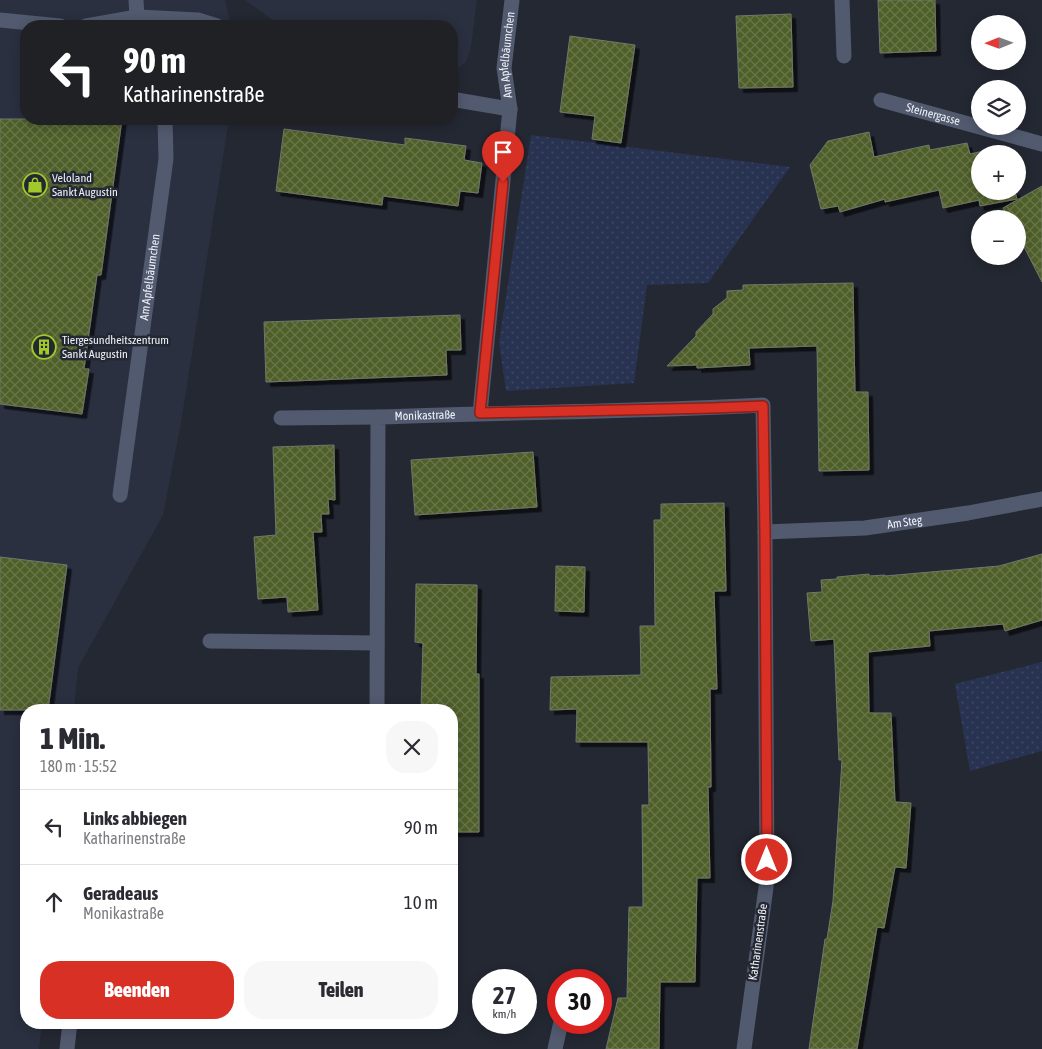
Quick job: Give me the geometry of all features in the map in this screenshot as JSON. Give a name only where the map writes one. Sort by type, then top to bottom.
[{"type":"street","points":[[136,0],[139,20]]},
{"type":"street","name":"Am Apfelbäumchen","points":[[480,413],[510,109],[504,68],[512,0]]},
{"type":"street","points":[[842,0],[844,56]]},
{"type":"street","points":[[0,20],[20,22]]},
{"type":"street","name":"Am Apfelbäumchen","points":[[458,100],[510,109]]},
{"type":"street","name":"Steinergasse","points":[[881,100],[1042,144]]},
{"type":"street","name":"Am Apfelbäumchen","points":[[120,495],[166,159],[165,125]]},
{"type":"street","name":"Katharinenstraße","points":[[712,408],[763,406],[767,880],[744,1049]]},
{"type":"street","name":"Monikastraße","points":[[281,418],[712,408]]},
{"type":"street","name":"Monikastraße","points":[[377,704],[378,417]]},
{"type":"street","name":"Am Steg","points":[[765,532],[865,528],[968,513],[1042,499]]},
{"type":"street","points":[[210,641],[378,643]]},
{"type":"street","points":[[67,1049],[69,1029]]},
{"type":"street","points":[[555,1049],[558,1034]]},
{"type":"shaded area","points":[[0,0],[225,0],[230,20],[20,20],[20,125],[228,125],[181,423],[163,515],[78,668],[75,704],[20,704],[20,1029],[41,1029],[39,1049],[0,1049]]},
{"type":"shaded area","points":[[245,0],[477,0],[471,47],[466,62],[458,68],[458,20],[273,20]]},
{"type":"shaded area","points":[[531,135],[790,167],[708,283],[647,285],[634,383],[506,391],[499,342]]},
{"type":"shaded area","points":[[1042,662],[1042,751],[970,771],[955,684]]},
{"type":"building","points":[[878,0],[935,0],[936,51],[880,53]]},
{"type":"building","points":[[791,14],[793,87],[739,88],[736,16]]},
{"type":"building","points":[[570,36],[635,45],[621,143],[592,139],[595,116],[560,112]]},
{"type":"building","points":[[0,119],[20,119],[20,125],[121,125],[101,275],[97,275],[84,369],[89,369],[82,414],[0,404]]},
{"type":"building","points":[[284,129],[405,145],[405,138],[466,146],[464,160],[482,163],[478,193],[460,191],[458,206],[383,196],[382,205],[276,191]]},
{"type":"building","points":[[869,132],[874,157],[929,145],[930,150],[967,143],[971,154],[971,200],[979,200],[943,208],[939,190],[885,202],[885,199],[840,212],[838,206],[821,209],[810,165],[828,141]]},
{"type":"building","points":[[1042,186],[1042,282],[1026,251],[1026,210],[1004,210],[1003,208],[1017,200],[1026,200],[1026,195]]},
{"type":"building","points":[[979,200],[1012,200],[980,206]]},
{"type":"building","points":[[853,283],[855,392],[868,392],[869,470],[819,471],[817,346],[749,348],[750,365],[697,368],[697,365],[667,366],[696,336],[696,332],[713,314],[713,309],[727,298],[727,291],[743,290],[743,285]]},
{"type":"building","points":[[460,315],[461,350],[446,350],[447,375],[266,382],[264,322]]},
{"type":"building","points":[[334,445],[335,500],[328,499],[329,514],[321,514],[322,532],[313,532],[318,610],[288,612],[287,597],[258,599],[254,537],[276,535],[273,447]]},
{"type":"building","points":[[533,452],[537,507],[415,515],[411,460]]},
{"type":"building","points":[[724,503],[726,591],[714,591],[717,689],[710,689],[711,787],[708,787],[710,878],[697,878],[695,982],[660,982],[659,1049],[606,1049],[610,1034],[612,1034],[612,1024],[618,998],[627,998],[629,907],[643,907],[642,805],[649,805],[648,742],[576,742],[577,709],[550,710],[551,677],[641,675],[640,626],[655,626],[654,520],[661,520],[661,504]]},
{"type":"building","points":[[1042,554],[1042,620],[1005,631],[1003,624],[929,631],[930,646],[868,652],[869,713],[891,713],[895,802],[911,803],[906,868],[895,867],[884,928],[877,927],[857,1049],[809,1049],[825,939],[827,939],[833,901],[842,760],[839,760],[834,639],[811,641],[807,593],[822,592],[821,580],[837,579],[837,577],[869,574],[869,576],[885,576],[999,566]]},
{"type":"building","points":[[0,557],[67,565],[49,704],[20,704],[20,710],[0,710]]},
{"type":"building","points":[[556,566],[585,567],[584,612],[555,611]]},
{"type":"building","points":[[416,584],[477,585],[476,674],[479,674],[479,832],[458,832],[458,704],[421,704],[423,643],[415,642]]},
{"type":"place","name":"Veloland Sankt Augustin","points":[[35,185]]},
{"type":"place","name":"Tiergesundheitszentrum Sankt Augustin","points":[[44,347]]},
{"type":"route","points":[[503,182],[480,413],[763,406],[767,860]]}]
